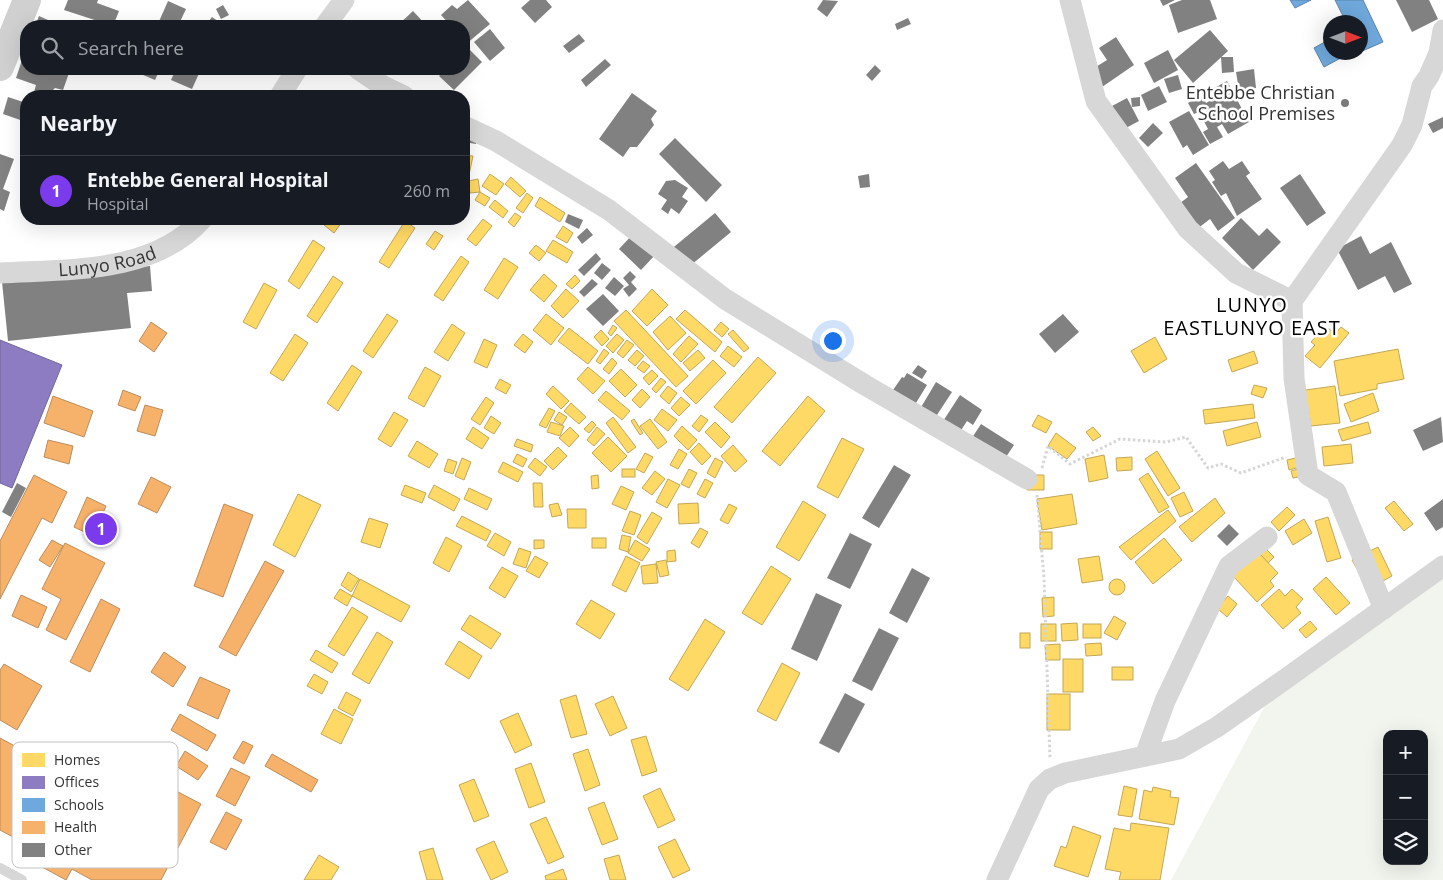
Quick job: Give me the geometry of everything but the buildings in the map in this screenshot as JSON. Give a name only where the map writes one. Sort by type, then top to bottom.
[{"type":"street","points":[[0,67],[27,0]]},
{"type":"street","points":[[329,20],[344,0]]},
{"type":"street","points":[[1070,0],[1096,101],[1188,229],[1236,274],[1292,301]]},
{"type":"street","points":[[1384,609],[1336,492],[1308,475],[1294,378],[1292,301],[1402,144],[1412,125],[1422,86],[1429,76],[1438,53],[1443,30]]},
{"type":"street","points":[[284,90],[294,75]]},
{"type":"street","points":[[367,75],[391,90]]},
{"type":"street","points":[[470,129],[496,141],[609,210],[725,299],[866,385],[1034,482]]},
{"type":"street","name":"Lunyo Road","points":[[0,273],[108,265],[150,255],[178,242],[196,225]]},
{"type":"street","points":[[1144,756],[1165,701],[1229,566],[1267,537]]},
{"type":"street","points":[[997,880],[1039,789],[1050,779],[1065,773],[1178,749],[1217,726],[1443,566]]},
{"type":"lane","points":[[0,868],[22,880]]},
{"type":"path","points":[[1050,779],[1044,578],[1034,482],[1045,463],[1048,446],[1070,464],[1120,439],[1166,442],[1186,437],[1208,468],[1221,464],[1241,473],[1304,450]]},
{"type":"shaded area","points":[[1443,572],[1443,880],[1171,880],[1279,680]]},
{"type":"place","name":"Entebbe Christian School Premises","points":[[1345,103]]},
{"type":"place","name":"Entebbe General Hospital","points":[[101,529]]},
{"type":"district","name":"LUNYO EASTLUNYO EAST","points":[[1252,316]]}]
